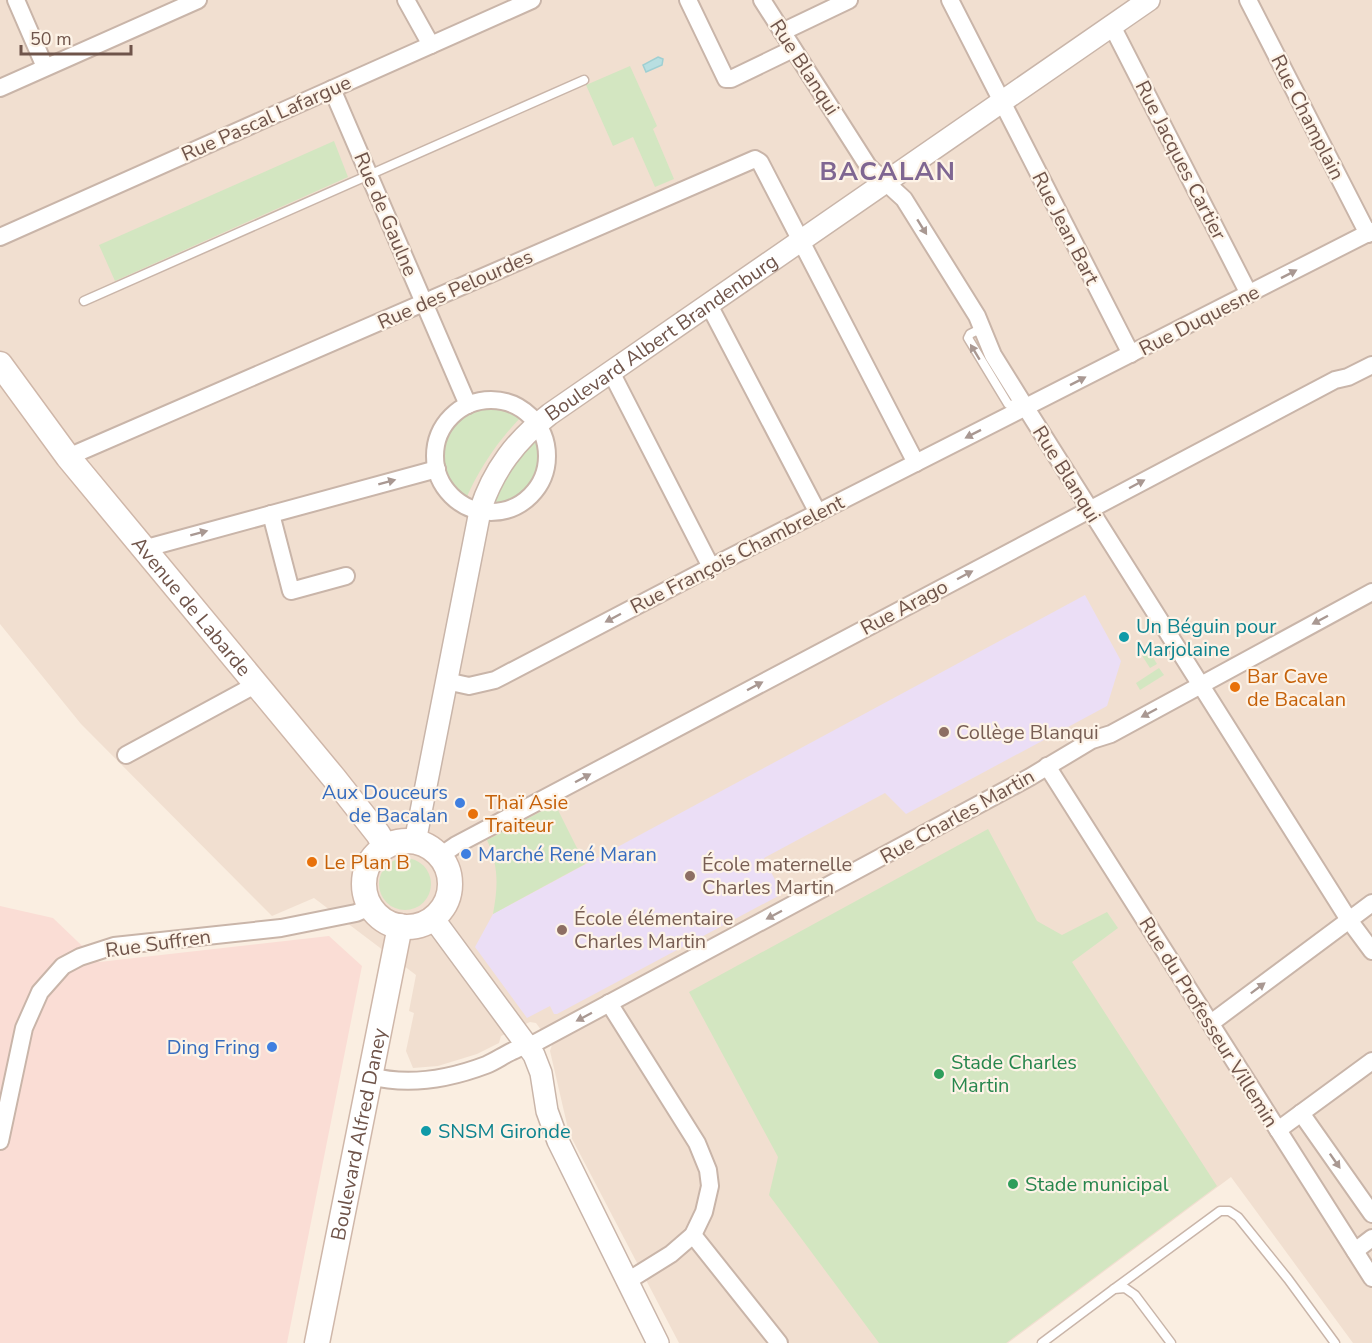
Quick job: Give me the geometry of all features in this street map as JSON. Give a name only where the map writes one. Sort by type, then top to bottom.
[{"type":"main road","name":"Avenue de Labarde","points":[[0,364],[68,458],[334,778],[385,846]]},
{"type":"main road","points":[[395,842],[415,842],[429,847],[440,856],[447,868],[448,895],[442,908],[433,918],[411,927],[400,926],[388,923],[370,907],[365,894],[364,880],[367,867],[385,846],[395,842]]},
{"type":"main road","name":"Boulevard Alfred Daney","points":[[316,1343],[400,926]]},
{"type":"street","points":[[16,0],[45,68]]},
{"type":"street","points":[[406,0],[431,45]]},
{"type":"street","name":"Rue Pascal Lafargue","points":[[0,237],[532,0]]},
{"type":"street","points":[[688,0],[726,79],[731,79],[793,49]]},
{"type":"street","name":"Rue Blanqui","points":[[762,0],[868,166],[904,199],[977,316],[993,355],[1349,920],[1372,951]]},
{"type":"street","points":[[782,32],[849,0]]},
{"type":"street","name":"Rue Jean Bart","points":[[950,0],[1131,354]]},
{"type":"street","name":"Boulevard Albert Brandenburg","points":[[415,842],[480,511],[489,486],[502,462],[518,442],[537,424],[611,372],[1149,0]]},
{"type":"street","name":"Rue Champlain","points":[[1248,0],[1370,232]]},
{"type":"street","points":[[0,88],[189,2]]},
{"type":"street","name":"Rue Jacques Cartier","points":[[1112,26],[1249,294]]},
{"type":"street","name":"Rue de Gaulne","points":[[332,89],[468,405]]},
{"type":"street","name":"Rue des Pelourdes","points":[[68,458],[750,160],[755,159],[760,162],[801,241]]},
{"type":"street","name":"Rue Duquesne","points":[[1026,408],[1370,232]]},
{"type":"street","points":[[801,241],[916,463]]},
{"type":"street","points":[[709,305],[818,513]]},
{"type":"street","name":"Rue Arago","points":[[440,856],[466,839],[1089,508],[1335,380],[1348,377],[1372,365]]},
{"type":"street","points":[[611,372],[711,567]]},
{"type":"street","points":[[488,400],[510,403],[521,408],[537,424],[543,435],[547,452],[545,470],[541,482],[525,500],[515,506],[492,512],[480,511],[454,499],[442,484],[436,469],[436,444],[447,420],[468,405],[488,400]]},
{"type":"street","name":"Rue François Chambrelent","points":[[446,681],[469,686],[495,680],[711,567],[1026,408]]},
{"type":"street","points":[[143,549],[436,469]]},
{"type":"street","points":[[271,514],[291,591],[345,576]]},
{"type":"street","name":"Rue Charles Martin","points":[[370,1077],[391,1082],[453,1076],[488,1065],[516,1049],[528,1046],[910,842],[1092,740],[1111,734],[1372,592]]},
{"type":"street","points":[[126,754],[255,685]]},
{"type":"street","name":"Rue du Professeur Villemin","points":[[1047,766],[1372,1278]]},
{"type":"street","points":[[1211,1023],[1372,903]]},
{"type":"street","name":"Rue Suffren","points":[[0,1142],[24,1028],[40,992],[63,966],[80,957],[114,946],[281,928],[356,913],[370,907]]},
{"type":"street","points":[[433,918],[534,1055],[541,1073],[547,1111],[558,1141],[658,1343]]},
{"type":"street","points":[[609,1003],[697,1143],[708,1170],[710,1186],[704,1212],[693,1235],[671,1254],[626,1282]]},
{"type":"street","points":[[1278,1130],[1372,1061]]},
{"type":"street","points":[[1301,1113],[1372,1214]]},
{"type":"street","points":[[693,1235],[779,1343]]},
{"type":"street","points":[[1355,1251],[1372,1238]]},
{"type":"lane","points":[[84,301],[584,80]]},
{"type":"lane","points":[[1042,1343],[1220,1211],[1229,1211],[1238,1217],[1335,1343]]},
{"type":"lane","points":[[1114,1290],[1125,1288],[1135,1295],[1171,1343]]},
{"type":"shaded area","points":[[0,0],[1372,0],[1372,1343],[1353,1343],[1231,1177],[1008,1343],[679,1343],[569,1133],[550,1051],[552,1045],[536,1023],[530,1022],[501,1036],[499,1043],[477,1054],[438,1066],[413,1068],[406,1051],[414,1013],[409,1011],[416,975],[314,898],[272,916],[81,724],[0,624]]},
{"type":"shaded area","points":[[1085,595],[1121,661],[1107,706],[906,814],[885,793],[764,858],[782,894],[557,1014],[554,1014],[550,1006],[527,1018],[475,947],[493,914]]},
{"type":"shaded area","points":[[0,906],[53,918],[99,962],[329,936],[362,966],[287,1343],[0,1343]]},
{"type":"green space","points":[[630,66],[657,126],[653,129],[674,179],[655,187],[633,137],[613,146],[586,85]]},
{"type":"green space","points":[[334,141],[348,177],[115,281],[99,245]]},
{"type":"green space","points":[[489,404],[514,411],[521,417],[489,456],[465,501],[445,481],[440,462],[442,442],[451,423],[458,415],[471,407]]},
{"type":"green space","points":[[540,436],[545,443],[545,454],[538,475],[523,492],[493,506],[500,486],[511,468]]},
{"type":"green space","points":[[1146,646],[1157,664],[1150,668],[1139,651]]},
{"type":"green space","points":[[1159,668],[1164,675],[1140,690],[1136,683]]},
{"type":"green space","points":[[555,804],[585,864],[493,914],[496,877],[494,859],[487,840]]},
{"type":"green space","name":"Stade Charles Martin","points":[[988,829],[1037,921],[1062,935],[1107,912],[1118,928],[1072,962],[1217,1186],[1006,1343],[879,1343],[769,1195],[778,1157],[689,992]]},
{"type":"green space","points":[[400,858],[410,858],[424,865],[431,884],[424,903],[410,910],[400,910],[390,906],[383,899],[379,889],[379,879],[383,869],[390,862]]},
{"type":"water","points":[[658,57],[663,59],[662,65],[646,72],[643,65]]},
{"type":"place","name":"Un Béguin pour Marjolaine","points":[[1124,637]]},
{"type":"place","name":"Bar Cave de Bacalan","points":[[1235,687]]},
{"type":"place","name":"Collège Blanqui","points":[[944,732]]},
{"type":"place","name":"Aux Douceurs de Bacalan","points":[[460,803]]},
{"type":"place","name":"Thaï Asie Traiteur","points":[[473,814]]},
{"type":"place","name":"Marché René Maran","points":[[466,854]]},
{"type":"place","name":"Le Plan B","points":[[312,862]]},
{"type":"place","name":"École maternelle Charles Martin","points":[[690,876]]},
{"type":"place","name":"École élémentaire Charles Martin","points":[[562,930]]},
{"type":"place","name":"Ding Fring","points":[[272,1047]]},
{"type":"place","name":"Stade Charles Martin","points":[[939,1074]]},
{"type":"place","name":"SNSM Gironde","points":[[426,1131]]},
{"type":"place","name":"Stade municipal","points":[[1013,1184]]},
{"type":"district","name":"BACALAN","points":[[888,171]]}]
